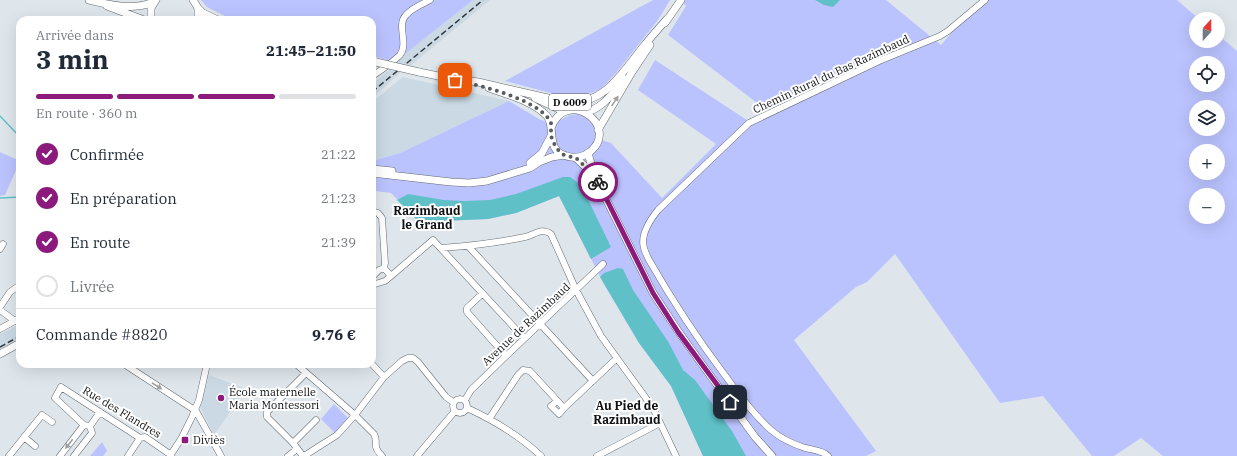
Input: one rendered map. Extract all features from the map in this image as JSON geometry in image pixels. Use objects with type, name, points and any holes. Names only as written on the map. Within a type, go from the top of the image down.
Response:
[{"type":"main road","points":[[92,1],[132,7],[144,6],[156,0]]},
{"type":"main road","points":[[150,16],[156,0]]},
{"type":"main road","points":[[193,0],[203,13],[209,16]]},
{"type":"main road","name":"D 6009","points":[[598,130],[632,72],[681,0]]},
{"type":"main road","points":[[92,1],[133,16]]},
{"type":"main road","points":[[198,8],[198,16]]},
{"type":"main road","name":"D 6009","points":[[440,77],[478,82],[565,102],[573,103],[585,101],[596,97],[607,89],[625,70],[667,19]]},
{"type":"main road","name":"D 6009","points":[[376,62],[485,87],[507,90],[535,98],[568,111]]},
{"type":"main road","name":"D 6009","points":[[585,112],[590,112],[597,108],[632,72]]},
{"type":"main road","name":"D 6009","points":[[485,87],[507,94],[537,108],[549,120],[551,132]]},
{"type":"main road","points":[[515,173],[536,159],[542,153],[558,116],[568,111],[578,110],[585,112],[594,120],[598,130],[597,143],[588,154],[576,158]]},
{"type":"main road","points":[[551,132],[556,148],[564,155]]},
{"type":"main road","points":[[588,154],[594,175],[653,293],[678,332],[763,447],[772,456]]},
{"type":"main road","points":[[376,173],[469,183],[487,181],[515,173],[530,168],[539,162],[552,157],[564,155],[576,158],[594,175]]},
{"type":"main road","points":[[376,169],[428,178]]},
{"type":"main road","points":[[0,354],[16,345]]},
{"type":"main road","points":[[763,447],[766,456]]},
{"type":"street","points":[[376,73],[400,54],[404,45],[402,24],[404,16],[430,0]]},
{"type":"street","name":"Chemin Rural du Bas Razimbaud","points":[[828,456],[788,441],[772,431],[760,420],[735,389],[698,340],[648,260],[643,247],[648,224],[650,219],[658,210],[749,123],[880,61],[940,36],[985,0]]},
{"type":"street","points":[[376,212],[382,218],[384,268]]},
{"type":"street","points":[[441,248],[493,244],[530,236],[541,231],[551,234],[576,290],[601,336],[616,359],[653,408],[676,456]]},
{"type":"street","points":[[376,284],[385,281],[433,240],[524,338]]},
{"type":"street","points":[[468,246],[593,381]]},
{"type":"street","name":"Avenue de Razimbaud","points":[[464,400],[471,390],[524,338],[603,264]]},
{"type":"street","points":[[384,268],[391,276]]},
{"type":"street","points":[[376,273],[384,268]]},
{"type":"street","points":[[0,307],[10,292],[16,288]]},
{"type":"street","points":[[482,294],[467,308],[466,312],[506,356]]},
{"type":"street","points":[[0,310],[16,319]]},
{"type":"street","points":[[0,329],[16,321]]},
{"type":"street","points":[[306,373],[268,412],[267,417],[293,443],[303,456],[337,435],[384,377],[402,361],[408,358],[413,358],[418,362],[446,397],[453,402]]},
{"type":"street","points":[[489,419],[518,375],[523,370],[530,371],[564,408],[616,359]]},
{"type":"street","points":[[130,368],[194,410],[201,418],[221,456]]},
{"type":"street","points":[[171,456],[181,439],[199,400],[206,368]]},
{"type":"street","points":[[300,368],[376,436],[375,447],[382,456]]},
{"type":"street","points":[[376,368],[384,377]]},
{"type":"street","name":"Rue des Flandres","points":[[87,425],[55,398],[62,387],[140,438],[145,438],[171,456]]},
{"type":"street","points":[[453,402],[460,398],[467,404],[467,408]]},
{"type":"street","points":[[453,402],[452,406],[455,411],[462,413],[467,408]]},
{"type":"street","points":[[467,408],[489,419],[532,447],[541,456]]},
{"type":"street","points":[[417,456],[455,411]]},
{"type":"street","points":[[60,456],[100,412]]},
{"type":"street","points":[[9,456],[42,415],[52,422]]},
{"type":"street","points":[[293,443],[316,420]]},
{"type":"street","points":[[597,456],[660,423]]},
{"type":"street","points":[[74,456],[92,433],[87,425]]},
{"type":"street","points":[[24,437],[35,446]]},
{"type":"street","points":[[128,456],[140,438]]},
{"type":"street","points":[[288,456],[297,449]]},
{"type":"shaded area","points":[[201,0],[473,0],[395,62],[376,57],[376,16],[225,16],[207,7]]},
{"type":"shaded area","points":[[473,0],[490,0],[410,66],[395,62]]},
{"type":"shaded area","points":[[653,0],[670,0],[658,20],[616,73],[601,89],[586,95],[562,96],[505,81]]},
{"type":"shaded area","points":[[681,0],[886,0],[941,45],[979,0],[1177,0],[1191,12],[1189,12],[1189,48],[1225,48],[1225,41],[1237,51],[1237,456],[1163,456],[1141,438],[1114,456],[1092,456],[1043,396],[1000,403],[895,254],[867,282],[856,287],[794,340],[876,451],[866,456],[703,456],[671,386],[639,343],[605,286],[559,196],[516,213],[488,219],[419,222],[391,193],[376,191],[376,160],[400,153],[509,101],[539,119],[556,125],[562,119],[575,114],[582,115],[587,118],[595,129],[595,138],[611,143],[662,198],[716,144],[638,90],[655,60],[750,122],[769,112],[668,35],[686,6]]},
{"type":"shaded area","points":[[815,0],[840,0],[833,7],[824,5]]},
{"type":"shaded area","points":[[389,70],[401,72],[376,94],[376,81]]},
{"type":"shaded area","points":[[403,77],[509,101],[400,153],[376,160],[376,99]]},
{"type":"shaded area","points":[[0,152],[16,159],[16,170],[5,195],[0,196]]},
{"type":"shaded area","points":[[563,177],[570,177],[581,185],[611,247],[591,259],[559,196],[516,213],[488,219],[419,222],[397,200],[408,194],[444,200],[490,200],[516,194]]},
{"type":"shaded area","points":[[618,268],[623,269],[633,290],[669,343],[683,370],[695,380],[732,431],[746,456],[703,456],[671,386],[639,343],[600,277],[604,273]]},
{"type":"shaded area","points":[[16,326],[16,341],[0,349],[0,334]]},
{"type":"shaded area","name":"École maternelle Maria Montessori","points":[[209,375],[246,389],[214,435],[200,407]]},
{"type":"shaded area","points":[[334,404],[348,418],[335,433],[321,419]]},
{"type":"shaded area","points":[[102,442],[107,451],[103,456],[90,456]]},
{"type":"waterway","points":[[0,116],[16,133]]},
{"type":"waterway","points":[[0,198],[16,197]]},
{"type":"railway","points":[[376,89],[483,0]]},
{"type":"railway","points":[[0,347],[16,338]]},
{"type":"way so far","points":[[455,80],[496,90],[537,108],[551,122],[552,142],[558,151],[568,157],[576,158],[594,175],[598,182]]},
{"type":"place","name":"École maternelle Maria Montessori","points":[[221,398]]},
{"type":"place","name":"Diviès","points":[[185,440]]},
{"type":"district","name":"Razimbaud le Grand","points":[[427,217]]},
{"type":"district","name":"Au Pied de Razimbaud","points":[[627,412]]},
{"type":"route","points":[[598,182],[653,293],[678,332],[730,402]]}]
